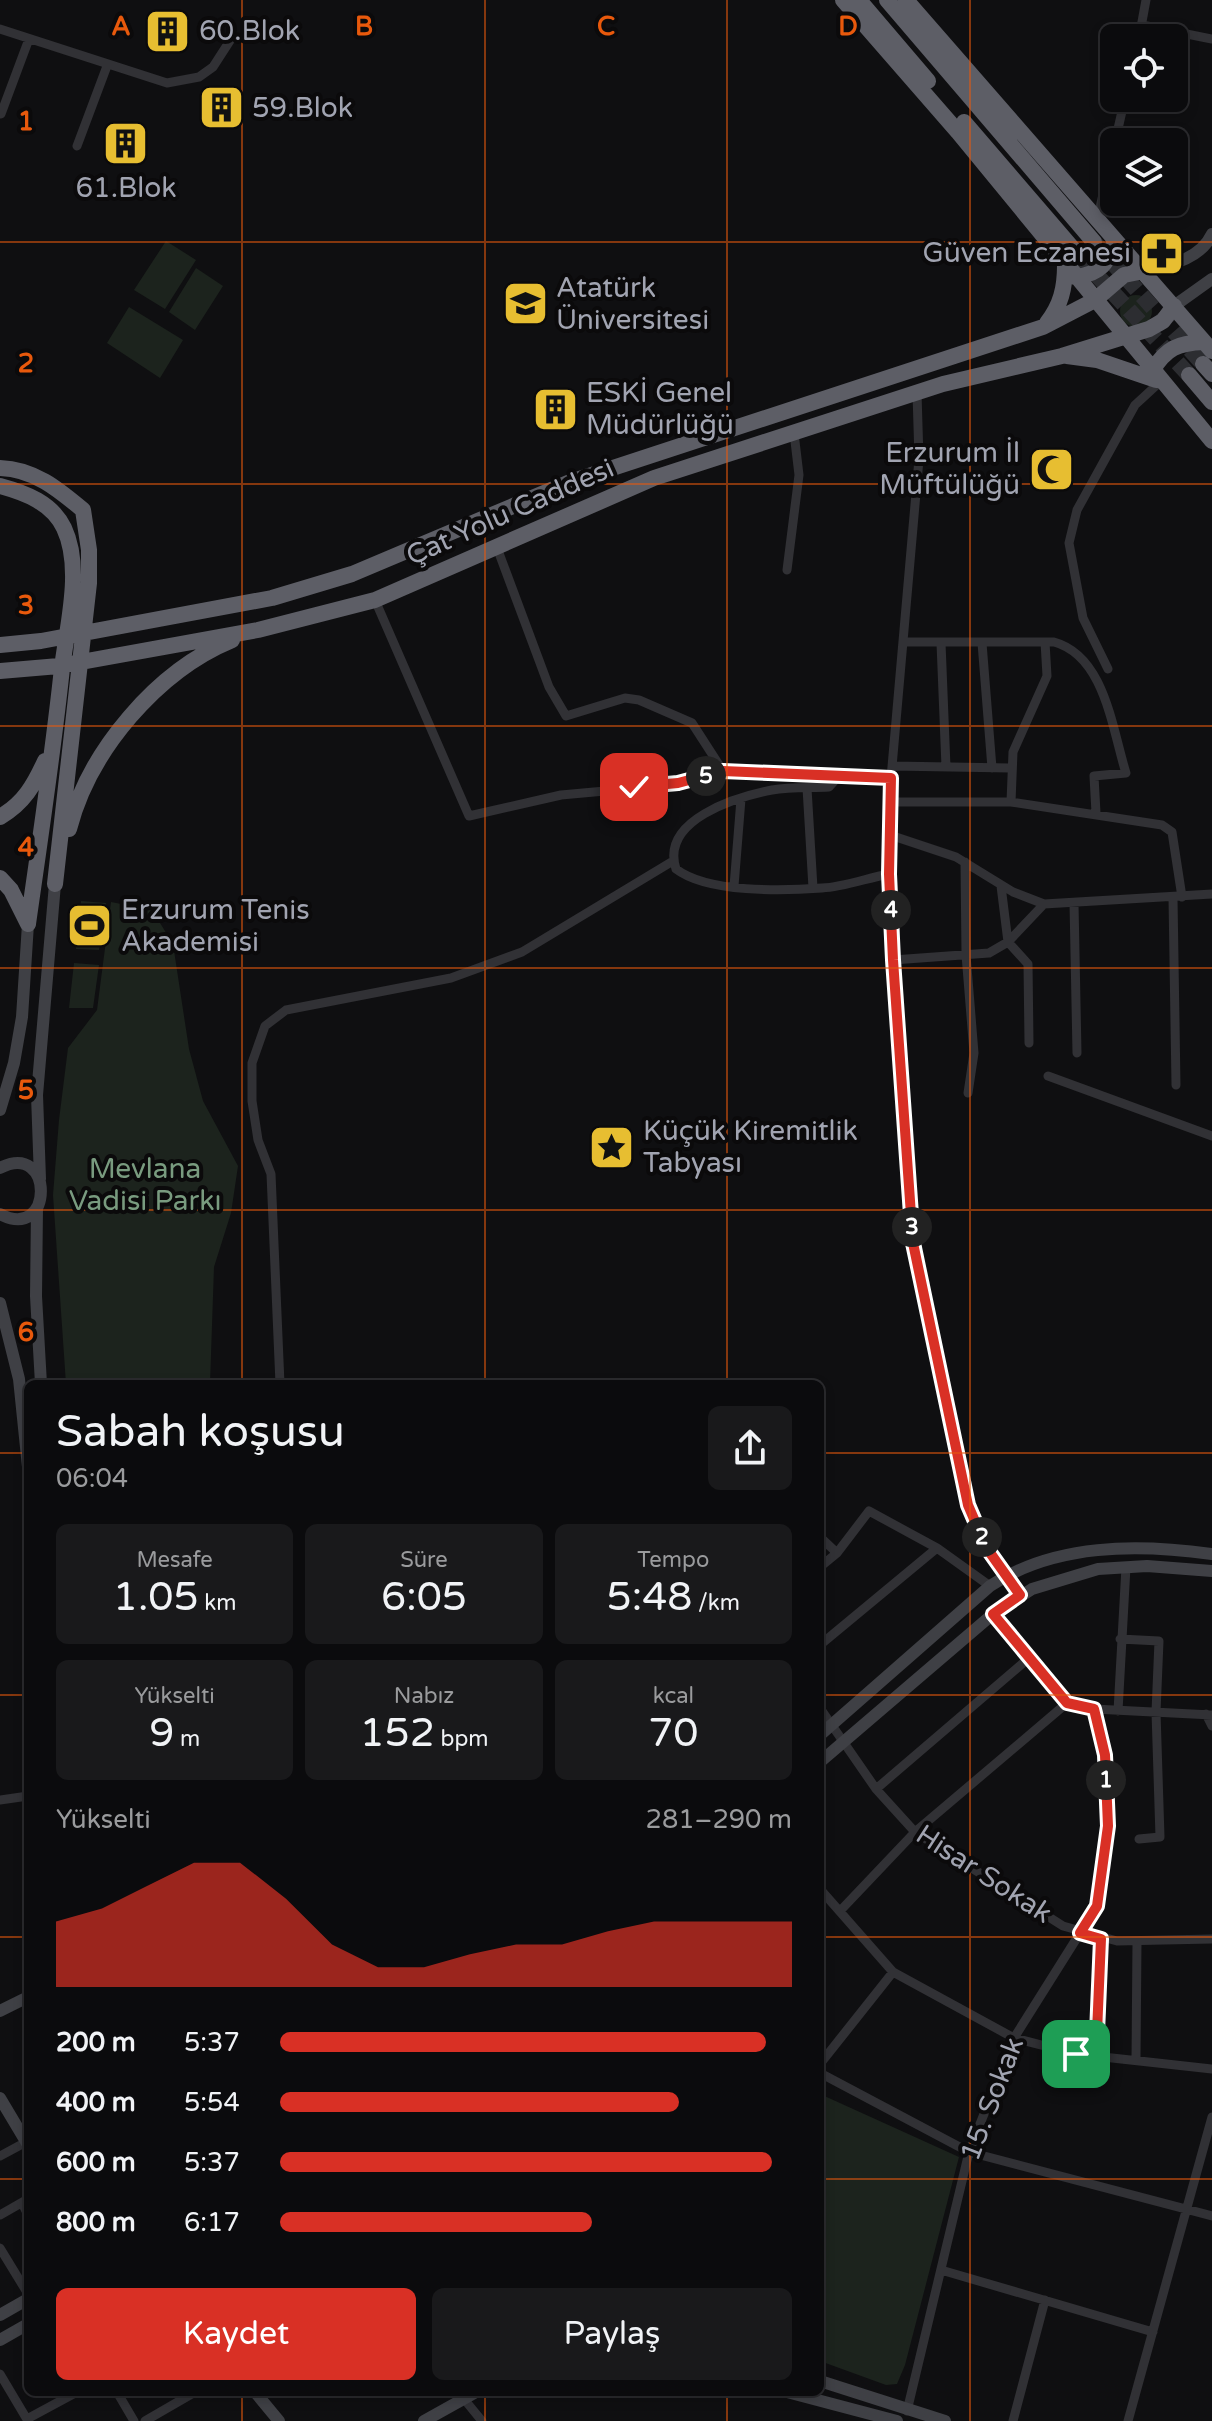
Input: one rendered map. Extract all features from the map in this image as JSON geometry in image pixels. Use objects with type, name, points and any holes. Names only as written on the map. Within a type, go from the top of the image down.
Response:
[{"type":"highway","points":[[843,0],[1074,266],[1092,275],[1108,263],[1115,240]]},
{"type":"highway","points":[[859,0],[1074,266],[1095,300],[1212,441]]},
{"type":"highway","points":[[887,0],[1094,242]]},
{"type":"highway","points":[[906,0],[1174,306],[1208,358]]},
{"type":"highway","points":[[1043,327],[1057,309],[1074,266]]},
{"type":"highway","name":"Çat Yolu Caddesi","points":[[0,645],[272,598],[352,574],[570,482],[1043,327],[1095,300],[1124,275],[1144,271]]},
{"type":"highway","name":"Çat Yolu Caddesi","points":[[0,671],[59,666],[258,630],[375,600],[654,478],[917,393],[1062,356],[1163,321],[1174,306]]},
{"type":"highway","points":[[1156,376],[1163,355],[1179,343],[1208,358]]},
{"type":"highway","points":[[1062,356],[1097,360],[1156,376]]},
{"type":"highway","points":[[1189,375],[1212,402]]},
{"type":"highway","points":[[0,468],[28,473],[46,481],[83,510],[89,550],[76,616],[69,683],[55,884]]},
{"type":"highway","points":[[0,486],[29,494],[57,516],[66,532],[76,616]]},
{"type":"highway","points":[[55,884],[74,812],[91,773],[130,718],[177,672],[220,645],[258,630]]},
{"type":"highway","points":[[0,635],[22,642]]},
{"type":"highway","points":[[0,817],[14,809],[33,788],[56,729],[69,683]]},
{"type":"highway","points":[[28,924],[56,729]]},
{"type":"highway","points":[[0,878],[11,890],[28,924]]},
{"type":"street","points":[[1142,24],[1146,0]]},
{"type":"street","points":[[0,29],[167,83],[199,77],[213,67],[233,36]]},
{"type":"street","points":[[1188,34],[1212,39]]},
{"type":"street","points":[[1,114],[29,39]]},
{"type":"street","points":[[77,146],[107,66]]},
{"type":"street","points":[[1097,221],[1100,207]]},
{"type":"street","points":[[1144,271],[1187,258],[1208,243],[1212,234]]},
{"type":"street","points":[[1174,306],[1212,279]]},
{"type":"street","points":[[1108,669],[1083,618],[1069,543],[1077,510],[1135,405],[1156,376]]},
{"type":"street","points":[[917,393],[919,459],[891,778],[889,874],[916,1257],[968,1505],[986,1547],[1020,1595]]},
{"type":"street","points":[[787,570],[799,475],[794,433]]},
{"type":"street","points":[[496,545],[549,687],[566,716],[625,698],[639,700],[692,723],[723,771]]},
{"type":"street","points":[[375,600],[469,816],[561,795],[660,786],[723,771],[891,778]]},
{"type":"street","points":[[903,642],[1045,642],[1068,646],[1085,661],[1097,679],[1126,773],[1094,776],[1096,813]]},
{"type":"street","points":[[1011,802],[1010,768],[1022,730],[1047,676],[1045,642]]},
{"type":"street","points":[[941,643],[946,767]]},
{"type":"street","points":[[982,643],[992,768]]},
{"type":"street","points":[[892,766],[1010,768]]},
{"type":"street","points":[[838,777],[829,787],[773,790],[704,814],[690,825],[676,843],[673,861],[683,875],[734,886],[813,888],[889,874]]},
{"type":"street","points":[[807,788],[813,888]]},
{"type":"street","points":[[734,886],[741,799]]},
{"type":"street","points":[[891,802],[1011,802],[1162,825],[1172,832],[1178,897],[1176,1085]]},
{"type":"street","points":[[890,835],[965,862],[1001,886],[1044,904],[1212,894]]},
{"type":"street","points":[[280,1380],[271,1174],[258,1140],[252,1101],[252,1063],[265,1026],[286,1010],[451,978],[522,952],[673,861]]},
{"type":"street","points":[[965,862],[966,955],[974,1053],[968,1093]]},
{"type":"street","points":[[41,1380],[36,1296],[37,1208],[43,1191],[37,1095],[55,884]]},
{"type":"street","points":[[1001,886],[1008,942],[1028,964],[1029,1043]]},
{"type":"street","points":[[1074,903],[1077,1053]]},
{"type":"street","points":[[893,960],[989,953],[1008,942],[1044,904]]},
{"type":"street","points":[[0,1110],[14,1063],[22,1017],[28,924]]},
{"type":"street","points":[[1048,1076],[1212,1136]]},
{"type":"street","points":[[0,1168],[21,1164],[40,1179]]},
{"type":"street","points":[[0,1214],[23,1218],[37,1208]]},
{"type":"street","points":[[0,1303],[19,1379],[24,1428]]},
{"type":"street","points":[[824,1564],[837,1553],[869,1511],[937,1548],[990,1586]]},
{"type":"street","points":[[824,1541],[837,1553]]},
{"type":"street","points":[[824,1642],[937,1548]]},
{"type":"street","points":[[824,1732],[1005,1576],[1046,1560],[1089,1551],[1149,1549],[1212,1554]]},
{"type":"street","points":[[1118,1711],[1126,1567]]},
{"type":"street","points":[[824,1758],[993,1614],[1020,1595],[1072,1574],[1126,1567],[1212,1571]]},
{"type":"street","points":[[993,1614],[1067,1703],[1118,1711],[1209,1714],[1212,1726]]},
{"type":"street","points":[[1120,1639],[1159,1641],[1156,1712],[1160,1837],[1139,1839]]},
{"type":"street","points":[[876,1789],[1029,1658]]},
{"type":"street","points":[[840,1911],[915,1832],[1067,1703]]},
{"type":"street","name":"15. Sokak","points":[[905,2416],[969,2152],[1014,2038],[1097,1906],[1108,1826],[1105,1755],[1094,1709]]},
{"type":"street","name":"Hisar Sokak","points":[[824,1712],[876,1789],[915,1832],[1080,1933],[1101,1939],[1137,1941],[1212,1939]]},
{"type":"street","points":[[0,1800],[24,1797]]},
{"type":"street","points":[[824,1893],[893,1972],[1014,2038],[1096,2056],[1212,2069]]},
{"type":"street","points":[[1096,2056],[1101,1939]]},
{"type":"street","points":[[1136,2060],[1137,1941]]},
{"type":"street","points":[[824,2059],[893,1972]]},
{"type":"street","points":[[0,2011],[24,1999]]},
{"type":"street","points":[[824,2075],[969,2152],[1212,2216]]},
{"type":"street","points":[[0,2098],[24,2138]]},
{"type":"street","points":[[1128,2421],[1212,2117]]},
{"type":"street","points":[[0,2156],[24,2144]]},
{"type":"street","points":[[0,2215],[24,2202]]},
{"type":"street","points":[[0,2248],[24,2290]]},
{"type":"street","points":[[941,2270],[1153,2332]]},
{"type":"street","points":[[0,2314],[24,2299]]},
{"type":"street","points":[[1013,2421],[1045,2300]]},
{"type":"street","points":[[0,2340],[24,2326]]},
{"type":"street","points":[[0,2374],[28,2420],[70,2396]]},
{"type":"street","points":[[824,2383],[905,2416],[945,2421]]},
{"type":"street","points":[[119,2396],[134,2421]]},
{"type":"street","points":[[145,2421],[188,2396]]},
{"type":"street","points":[[258,2396],[279,2421]]},
{"type":"street","points":[[424,2421],[469,2396]]},
{"type":"street","points":[[802,2396],[897,2421]]},
{"type":"street","points":[[464,2399],[482,2421]]},
{"type":"green space","points":[[166,241],[196,260],[165,309],[134,290]]},
{"type":"green space","points":[[196,268],[223,286],[195,330],[169,312]]},
{"type":"green space","points":[[1136,295],[1147,300],[1152,311],[1147,322],[1136,327],[1125,322],[1120,311],[1125,300]]},
{"type":"green space","points":[[129,307],[183,340],[160,378],[107,343]]},
{"type":"green space","name":"Erzurum Tenis Akademisi","points":[[81,901],[106,903],[99,950],[76,949]]},
{"type":"green space","name":"Mevlana Vadisi Parkı","points":[[111,902],[152,910],[173,944],[189,1049],[203,1101],[238,1166],[231,1213],[214,1267],[210,1380],[66,1380],[53,1195],[59,1120],[68,1048],[97,1010]]},
{"type":"green space","name":"Erzurum Tenis Akademisi","points":[[74,963],[99,965],[93,1008],[69,1008]]},
{"type":"green space","points":[[824,2096],[959,2157],[905,2365],[897,2384],[886,2385],[824,2362]]},
{"type":"tunnel","points":[[1094,242],[1203,364]]},
{"type":"tunnel","points":[[1080,257],[1189,375]]},
{"type":"place","name":"60.Blok","points":[[168,31]]},
{"type":"place","name":"59.Blok","points":[[221,108]]},
{"type":"place","name":"61.Blok","points":[[126,143]]},
{"type":"place","name":"Güven Eczanesi","points":[[1162,253]]},
{"type":"place","name":"Atatürk Üniversitesi","points":[[525,304]]},
{"type":"place","name":"ESKİ Genel Müdürlüğü","points":[[555,409]]},
{"type":"place","name":"Erzurum İl Müftülüğü","points":[[1051,469]]},
{"type":"place","name":"Erzurum Tenis Akademisi","points":[[90,926]]},
{"type":"place","name":"Küçük Kiremitlik Tabyası","points":[[612,1147]]},
{"type":"route","points":[[634,787],[678,783],[723,771],[777,776],[891,778],[889,874],[893,960],[913,1243],[968,1505],[986,1547],[1020,1595],[993,1614],[1067,1703],[1094,1709],[1105,1755],[1108,1826],[1097,1906],[1080,1933],[1101,1939],[1096,2056],[1076,2054]]}]
